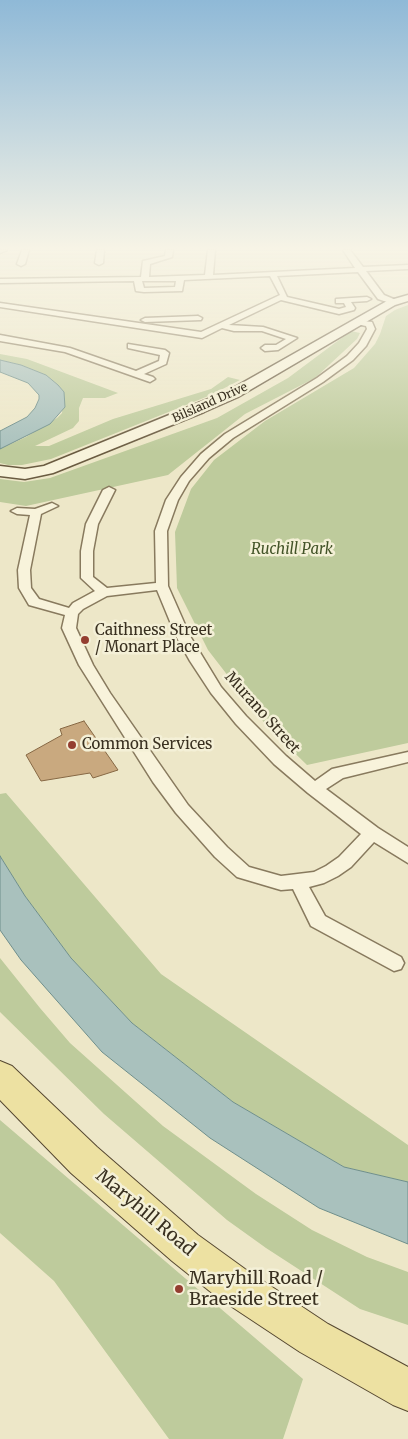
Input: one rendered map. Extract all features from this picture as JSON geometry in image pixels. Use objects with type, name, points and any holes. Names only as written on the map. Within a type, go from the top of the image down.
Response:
[{"type":"main road","name":"Bilsland Drive","points":[[0,472],[25,474],[48,470],[199,409],[233,394],[367,317]]},
{"type":"main road","name":"Maryhill Road","points":[[0,1077],[84,1160],[198,1258],[314,1338],[408,1390]]},
{"type":"street","points":[[81,317],[124,324],[165,353],[162,362],[136,374]]},
{"type":"street","points":[[103,362],[118,355],[141,337],[199,335],[241,317]]},
{"type":"street","points":[[124,324],[132,320],[181,322],[198,318]]},
{"type":"street","name":"Murano Street","points":[[359,322],[371,326],[371,329],[363,344],[350,358],[328,375],[229,436],[205,456],[185,479],[172,500],[161,530],[162,586],[183,636],[216,690],[241,720],[280,760],[314,789],[372,833],[408,856]]},
{"type":"street","points":[[219,328],[260,329],[293,338],[277,348],[265,348]]},
{"type":"street","points":[[260,329],[266,358]]},
{"type":"street","points":[[0,338],[67,350],[150,379]]},
{"type":"street","points":[[104,592],[87,578],[87,551],[92,524],[109,490]]},
{"type":"street","points":[[89,502],[102,503]]},
{"type":"street","points":[[17,511],[36,512],[52,506]]},
{"type":"street","points":[[36,512],[24,570],[24,588],[34,602],[72,613]]},
{"type":"street","points":[[162,586],[104,592],[90,598],[72,613],[69,628],[86,665],[112,707],[182,809],[221,852],[243,872],[281,883],[318,878],[332,871],[345,862],[372,833]]},
{"type":"street","points":[[314,789],[338,773],[408,757]]},
{"type":"street","points":[[298,882],[318,921],[394,963]]},
{"type":"green space","name":"Ruchill Park","points":[[386,317],[408,317],[408,743],[307,765],[266,725],[208,650],[177,588],[175,532],[191,489],[214,460],[265,421],[354,368],[375,344]]},
{"type":"green space","points":[[351,331],[360,333],[357,339],[315,378],[245,414],[168,475],[26,506],[0,502],[0,479],[24,482],[50,478],[217,418],[288,378]]},
{"type":"green space","points":[[0,354],[27,359],[118,393],[105,398],[83,398],[79,408],[79,421],[73,428],[35,446],[49,446],[113,419],[211,389],[228,377],[240,380],[211,395],[51,459],[22,465],[8,465],[0,463],[0,449],[26,437],[57,418],[62,413],[64,392],[46,375],[21,365],[0,360]]},
{"type":"green space","points":[[6,793],[161,974],[408,1145],[408,1182],[344,1167],[233,1102],[132,1023],[71,958],[25,896],[0,856],[0,794]]},
{"type":"green space","points":[[0,958],[70,1043],[163,1126],[256,1194],[312,1230],[367,1257],[408,1272],[408,1325],[360,1309],[266,1248],[227,1220],[104,1114],[0,1012]]},
{"type":"green space","points":[[0,1120],[303,1379],[283,1439],[169,1439],[54,1281],[0,1233]]},
{"type":"water","points":[[0,360],[21,365],[46,375],[64,392],[65,407],[50,424],[0,449],[0,431],[27,417],[35,408],[39,395],[28,383],[0,372]]},
{"type":"water","points":[[0,856],[25,896],[71,958],[132,1023],[233,1102],[344,1167],[408,1182],[408,1244],[319,1208],[210,1138],[102,1052],[21,960],[0,930]]},
{"type":"building","name":"Common Services","points":[[84,721],[118,770],[93,778],[90,773],[41,781],[26,755],[62,735],[60,729]]},
{"type":"place","name":"Caithness Street / Monart Place","points":[[85,640]]},
{"type":"place","name":"Common Services","points":[[72,745]]},
{"type":"place","name":"Maryhill Road / Braeside Street","points":[[179,1289]]}]
